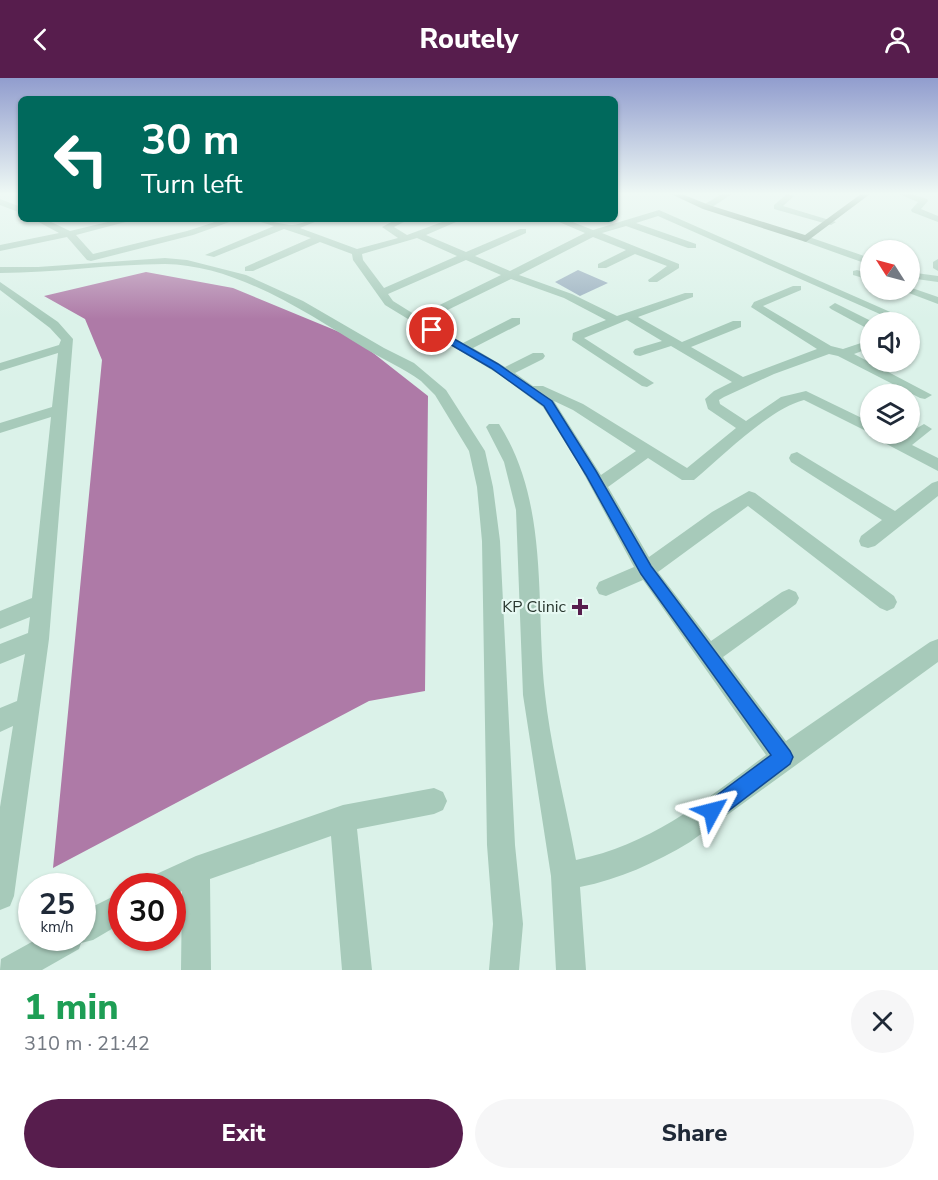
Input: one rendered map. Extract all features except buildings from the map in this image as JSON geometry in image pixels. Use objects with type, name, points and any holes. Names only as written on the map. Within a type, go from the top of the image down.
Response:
[{"type":"street","points":[[0,248],[61,236]]},
{"type":"street","points":[[70,236],[84,263]]},
{"type":"street","points":[[84,263],[181,236]]},
{"type":"street","points":[[210,255],[263,236]]},
{"type":"street","points":[[313,236],[357,252],[418,236],[510,275],[622,318],[677,344],[742,382]]},
{"type":"street","points":[[401,236],[407,239]]},
{"type":"street","points":[[381,293],[512,236]]},
{"type":"street","points":[[416,321],[588,236]]},
{"type":"street","points":[[599,236],[679,267],[653,280]]},
{"type":"street","points":[[663,236],[692,246]]},
{"type":"street","points":[[710,236],[883,312]]},
{"type":"street","points":[[795,236],[860,258]]},
{"type":"street","points":[[806,239],[811,236]]},
{"type":"street","points":[[249,269],[320,238]]},
{"type":"street","points":[[602,266],[634,250]]},
{"type":"street","points":[[357,252],[358,260],[389,303],[505,372],[548,404],[599,485],[646,570],[710,654],[783,757]]},
{"type":"street","points":[[0,270],[84,263],[165,261],[187,263],[252,280],[299,303],[418,372],[441,393],[477,451],[481,464],[491,541],[501,845],[508,924],[504,970]]},
{"type":"street","points":[[938,262],[938,268]]},
{"type":"street","points":[[920,278],[938,279]]},
{"type":"street","points":[[0,285],[54,325],[67,339],[38,639],[28,708],[5,827],[0,896]]},
{"type":"street","points":[[796,288],[758,304],[757,307],[828,350],[843,353],[934,394]]},
{"type":"street","points":[[647,383],[578,340],[577,336],[689,295]]},
{"type":"street","points":[[920,295],[938,301]]},
{"type":"street","points":[[835,308],[860,321]]},
{"type":"street","points":[[463,348],[516,321]]},
{"type":"street","points":[[640,352],[677,344],[737,324]]},
{"type":"street","points":[[0,367],[65,347]]},
{"type":"street","points":[[843,353],[860,347]]},
{"type":"street","points":[[746,428],[713,406],[711,403],[716,395],[742,382],[828,350]]},
{"type":"street","points":[[505,372],[538,356]]},
{"type":"street","points":[[525,385],[551,393],[578,407],[688,476],[746,428],[786,400],[802,395],[813,398],[860,423]]},
{"type":"street","points":[[0,428],[59,410]]},
{"type":"street","points":[[494,427],[512,462],[525,510],[534,695],[565,876],[571,970]]},
{"type":"street","points":[[924,429],[901,445],[938,465]]},
{"type":"street","points":[[599,485],[648,450]]},
{"type":"street","points":[[797,458],[897,520]]},
{"type":"street","points":[[868,541],[938,487]]},
{"type":"street","points":[[606,588],[646,570],[749,497],[887,602]]},
{"type":"street","points":[[710,654],[789,598]]},
{"type":"street","points":[[0,620],[42,603]]},
{"type":"street","points":[[0,654],[38,639]]},
{"type":"street","points":[[565,876],[598,871],[652,851],[677,837],[783,757],[938,649]]},
{"type":"street","points":[[0,720],[28,708]]},
{"type":"street","points":[[186,875],[343,819],[434,801]]},
{"type":"street","points":[[343,819],[357,970]]},
{"type":"street","points":[[196,870],[196,970]]},
{"type":"street","points":[[12,970],[45,951]]},
{"type":"shaded area","points":[[578,270],[608,283],[580,296],[555,282]]},
{"type":"shaded area","points":[[146,272],[233,288],[354,338],[428,396],[425,691],[369,701],[53,868],[102,360],[85,319],[44,296]]},
{"type":"place","name":"KP Clinic","points":[[580,607]]},
{"type":"route","points":[[432,330],[525,385],[548,404],[592,474],[646,570],[710,654],[783,757],[712,811]]}]
